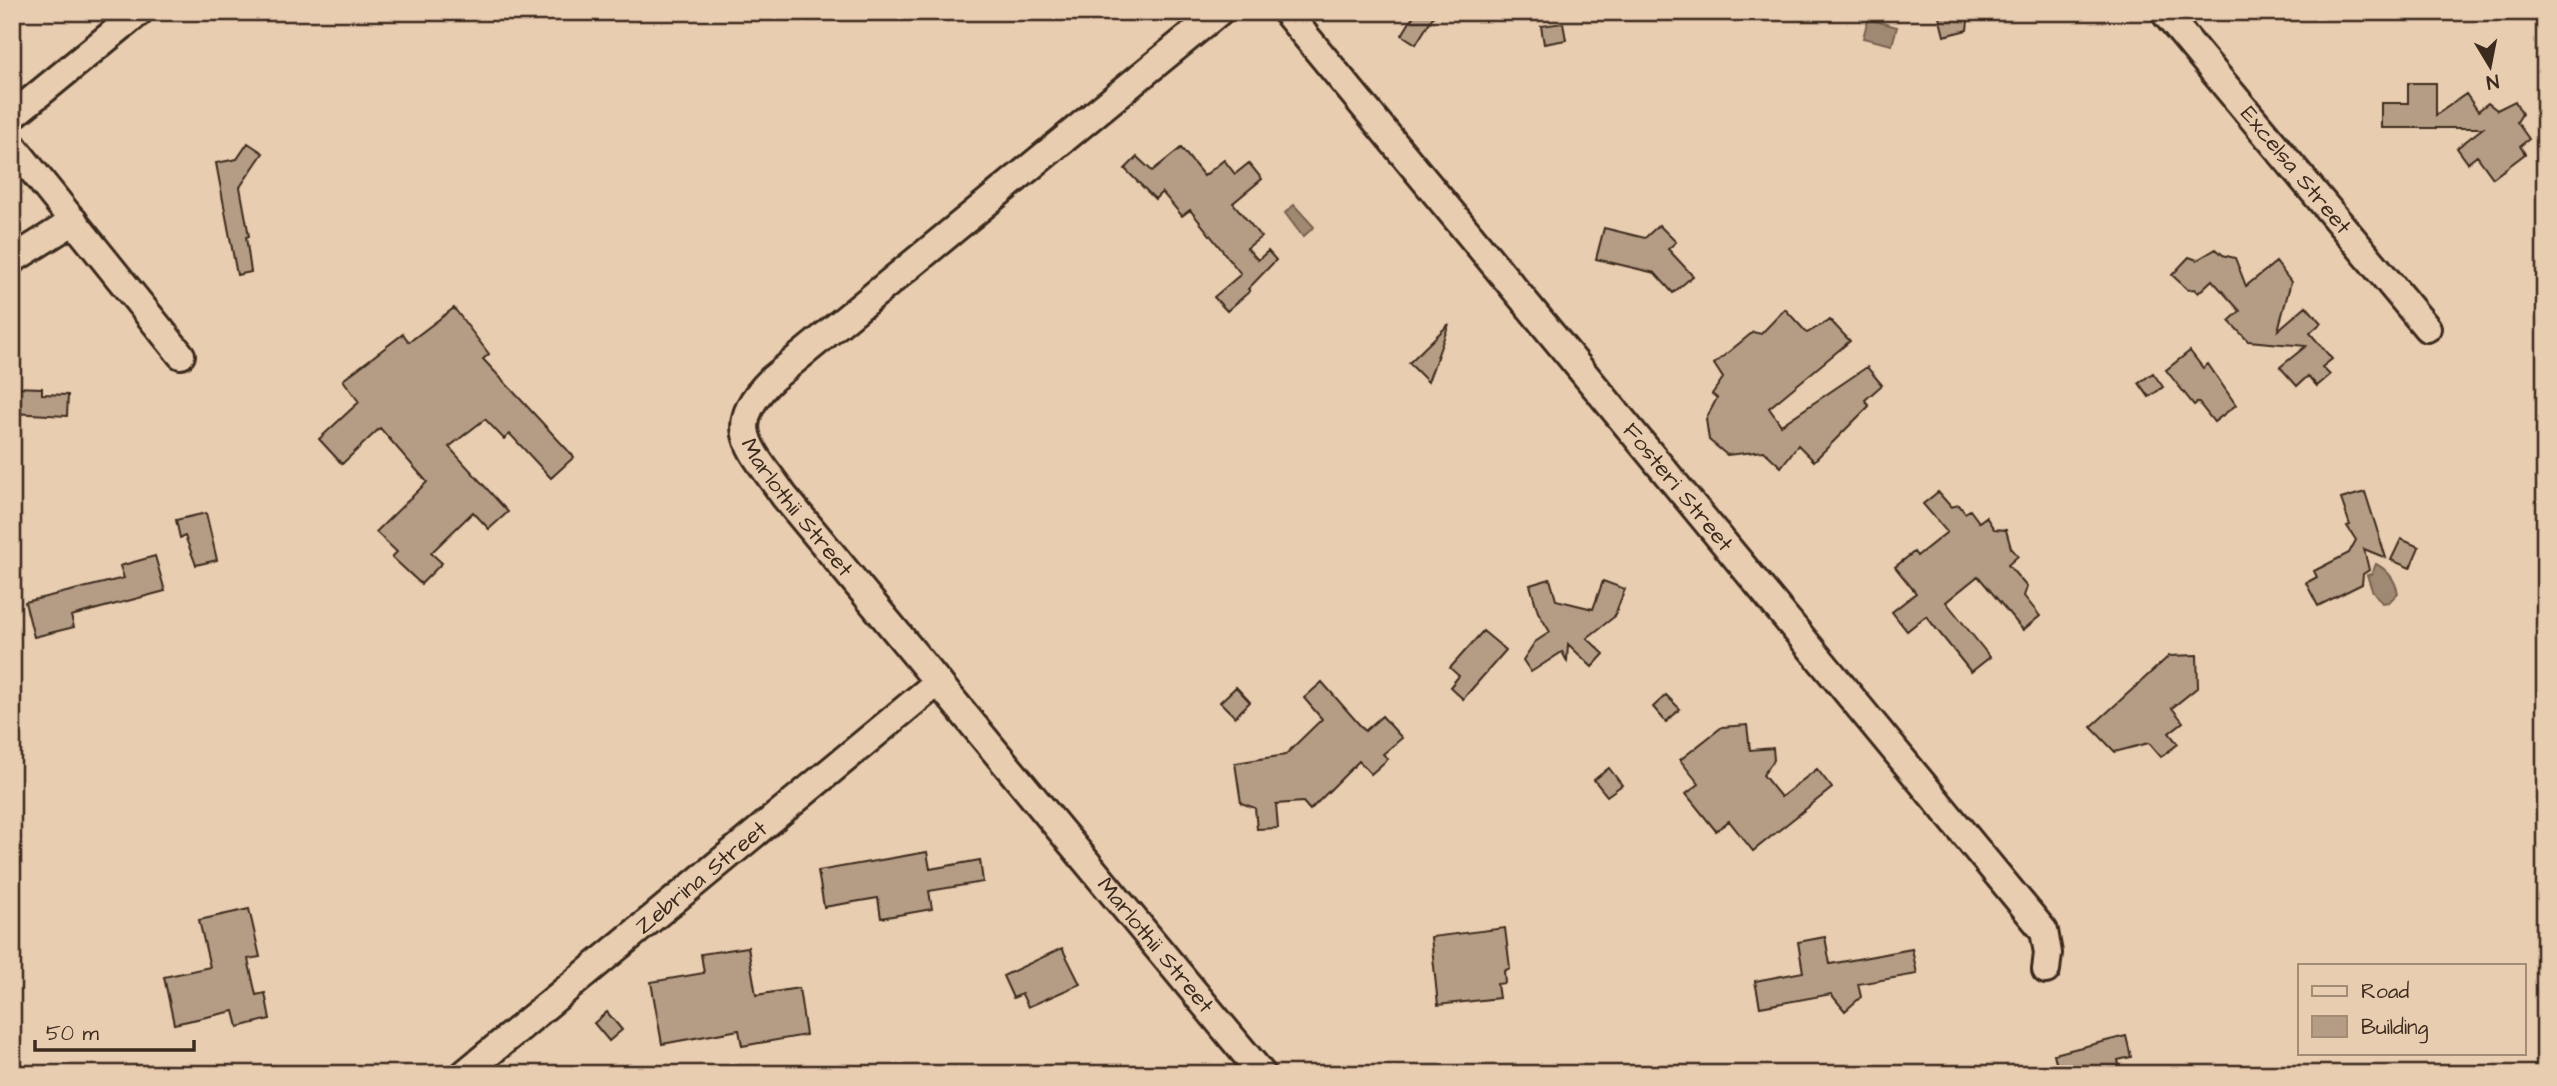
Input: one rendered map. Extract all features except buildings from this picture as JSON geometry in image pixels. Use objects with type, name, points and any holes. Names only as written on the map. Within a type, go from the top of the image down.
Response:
[{"type":"street","points":[[12,116],[139,12]]},
{"type":"street","name":"Marlothii Street","points":[[1219,12],[772,379],[748,406],[743,422],[746,439],[784,496],[1262,1074]]},
{"type":"street","name":"Fosteri Street","points":[[1286,12],[2043,931],[2048,953],[2046,970]]},
{"type":"street","name":"Excelsa Street","points":[[2164,12],[2427,328]]},
{"type":"street","points":[[12,145],[181,355]]},
{"type":"street","points":[[12,260],[74,221]]},
{"type":"street","name":"Zebrina Street","points":[[464,1074],[938,682]]},
{"type":"shaded area","points":[[1868,19],[1897,27],[1892,45],[1863,38]]},
{"type":"shaded area","points":[[1294,205],[1314,227],[1303,237],[1285,213]]},
{"type":"shaded area","points":[[2376,564],[2387,572],[2397,588],[2398,593],[2389,602],[2382,603],[2372,590],[2367,575],[2372,574]]}]
